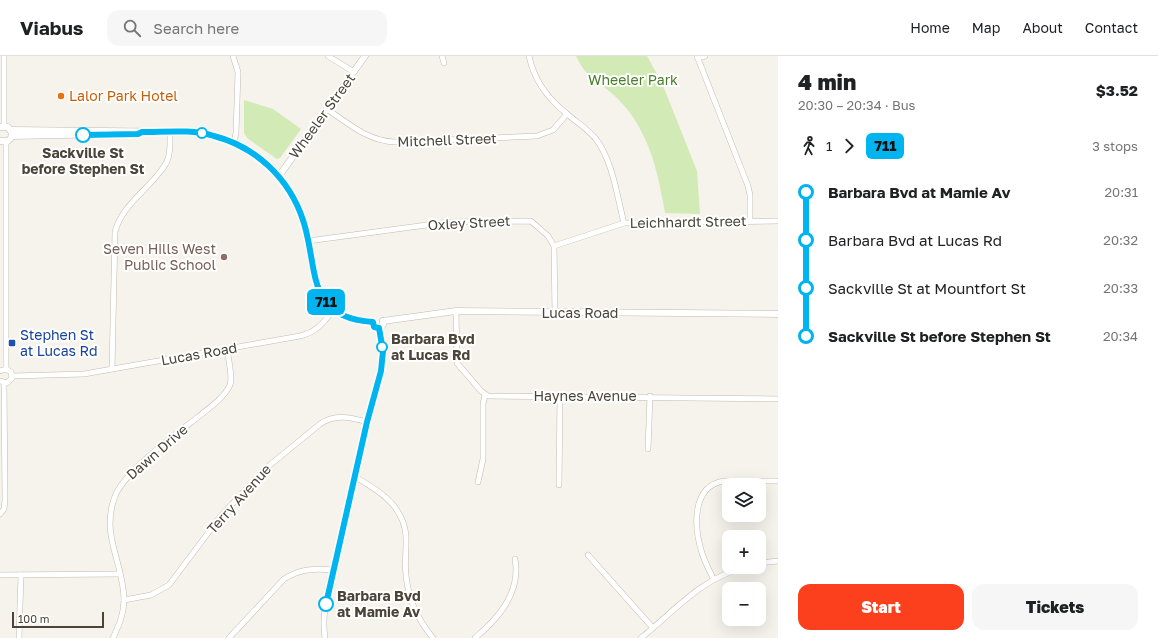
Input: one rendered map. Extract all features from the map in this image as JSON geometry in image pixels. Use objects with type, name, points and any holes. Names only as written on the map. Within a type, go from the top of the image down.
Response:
[{"type":"street","points":[[4,56],[2,126],[12,133],[138,130],[142,132],[170,132],[210,135],[234,143],[258,156],[279,176],[296,203],[308,241],[316,281],[325,301],[333,310],[349,319],[373,322],[377,318],[383,322],[383,325],[379,328]]},
{"type":"street","points":[[233,56],[238,72],[236,133],[234,143]]},
{"type":"street","points":[[328,56],[354,72]]},
{"type":"street","name":"Wheeler Street","points":[[279,176],[365,56]]},
{"type":"street","points":[[442,56],[444,63]]},
{"type":"street","points":[[529,56],[532,72],[548,97],[588,130],[600,146],[609,168],[624,223]]},
{"type":"street","points":[[705,56],[698,57],[748,186],[750,195],[750,221]]},
{"type":"street","name":"Mitchell Street","points":[[327,109],[367,136],[384,142],[537,136],[553,130],[567,114]]},
{"type":"street","points":[[112,369],[115,232],[122,215],[165,165],[169,152],[170,132]]},
{"type":"street","points":[[0,514],[4,509],[5,500],[2,382],[10,380],[12,376],[10,370],[3,370],[3,141],[12,133]]},
{"type":"street","name":"Oxley Street","points":[[308,241],[449,222],[531,221],[548,236],[554,246]]},
{"type":"street","name":"Leichhardt Street","points":[[554,246],[624,223],[778,221]]},
{"type":"street","points":[[554,246],[555,312]]},
{"type":"street","name":"Lucas Road","points":[[12,376],[70,375],[309,334],[318,329],[333,310]]},
{"type":"street","name":"Lucas Road","points":[[383,322],[439,312],[778,314]]},
{"type":"street","points":[[456,312],[457,362],[485,395],[483,404],[482,459],[478,482]]},
{"type":"street","points":[[373,322],[374,327],[379,328]]},
{"type":"street","points":[[325,638],[324,616],[333,570],[367,422],[381,371],[383,351],[379,328]]},
{"type":"street","name":"Dawn Drive","points":[[113,638],[122,618],[124,600],[111,535],[110,512],[115,495],[126,476],[210,408],[223,394],[230,384],[227,349]]},
{"type":"street","name":"Haynes Avenue","points":[[485,395],[778,398]]},
{"type":"street","points":[[560,396],[560,485]]},
{"type":"street","points":[[648,449],[650,396]]},
{"type":"street","name":"Terry Avenue","points":[[124,600],[151,595],[169,585],[225,512],[265,469],[320,424],[330,418],[340,416],[367,422]]},
{"type":"street","points":[[354,476],[381,493],[398,511],[401,517],[406,528],[406,575],[411,599],[420,622],[433,638]]},
{"type":"street","points":[[714,578],[702,554],[698,534],[699,501],[705,489],[717,482],[724,481],[778,481]]},
{"type":"street","points":[[588,555],[654,628]]},
{"type":"street","points":[[475,638],[498,617],[507,603],[516,577],[515,559]]},
{"type":"street","points":[[766,562],[778,561]]},
{"type":"street","points":[[228,638],[284,579],[297,572],[309,569],[333,570]]},
{"type":"street","points":[[0,575],[119,574]]},
{"type":"street","points":[[641,638],[654,628],[676,606],[714,578],[725,574]]},
{"type":"street","points":[[19,638],[21,575]]},
{"type":"green space","name":"Wheeler Park","points":[[576,56],[647,56],[662,83],[697,171],[700,214],[665,213],[655,167],[645,138],[629,111],[612,93],[590,76],[580,64]]},
{"type":"green space","points":[[244,100],[273,109],[301,129],[280,158],[277,159],[247,138],[244,133]]},
{"type":"bus line","name":"711","points":[[83,135],[138,134],[142,132],[193,132],[216,136],[240,145],[252,152],[279,176],[293,196],[306,230],[316,281],[325,301],[333,310],[342,316],[361,322],[373,322],[374,327],[379,328],[383,351],[381,371],[367,422],[326,604]]},
{"type":"place","name":"Lalor Park Hotel","points":[[61,96]]},
{"type":"place","name":"Sackville St before Stephen St","points":[[83,135]]},
{"type":"place","name":"Seven Hills West Public School","points":[[224,257]]},
{"type":"place","name":"Stephen St at Lucas Rd","points":[[12,343]]},
{"type":"place","name":"Barbara Bvd at Lucas Rd","points":[[382,347]]},
{"type":"place","name":"Barbara Bvd at Mamie Av","points":[[326,604]]}]
